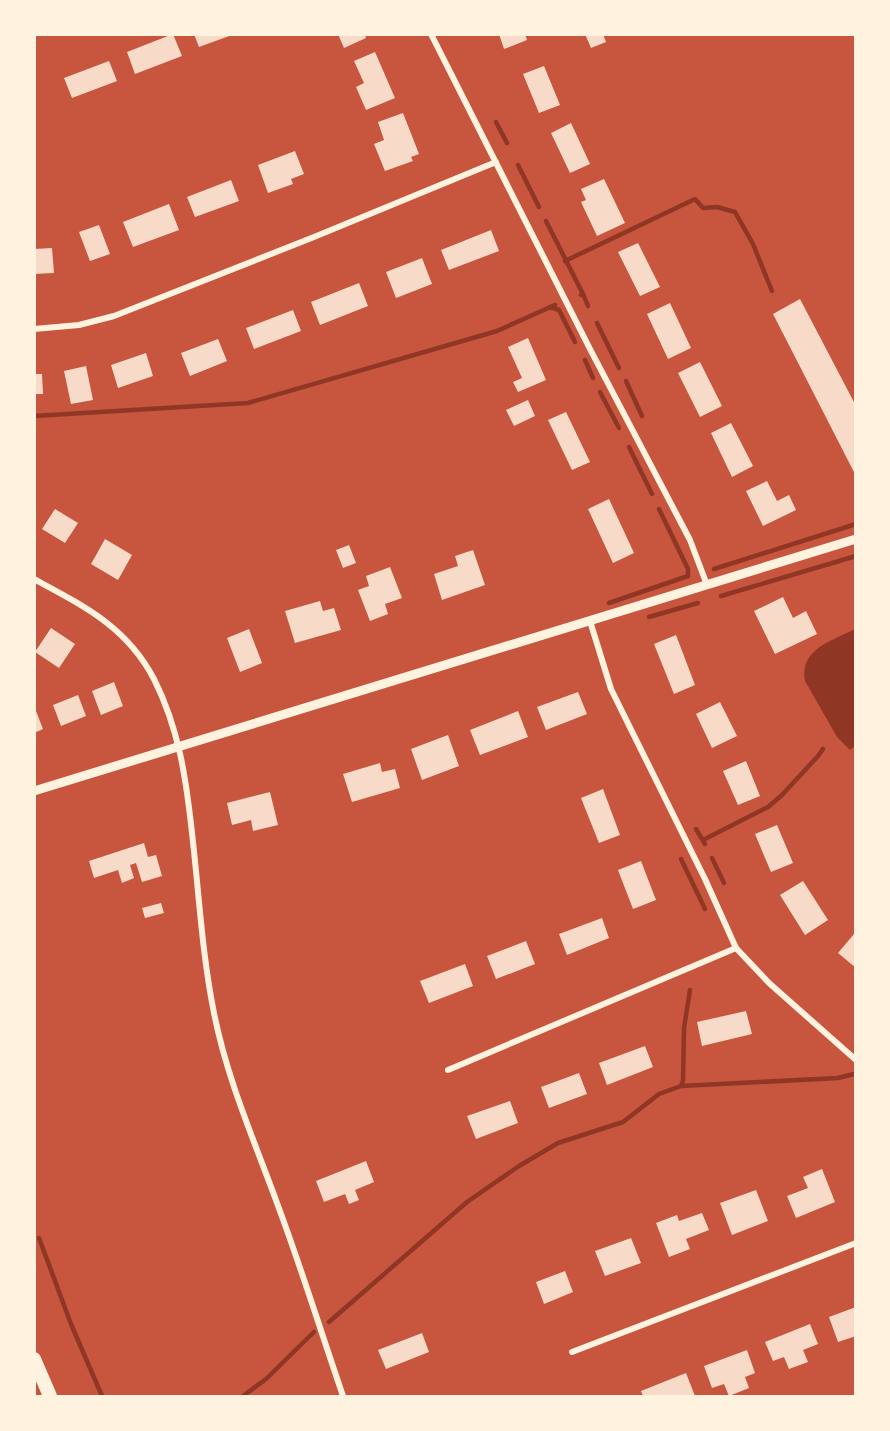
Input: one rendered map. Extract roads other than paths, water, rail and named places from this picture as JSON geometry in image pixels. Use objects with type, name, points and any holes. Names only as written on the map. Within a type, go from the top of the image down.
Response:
[{"type":"highway","points":[[34,1359],[50,1396]]},
{"type":"street","points":[[431,34],[690,540],[707,585]]},
{"type":"street","points":[[34,328],[79,325],[114,316],[496,162]]},
{"type":"street","points":[[34,791],[855,539]]},
{"type":"street","points":[[34,579],[102,618],[133,648],[154,680],[179,746],[185,768],[210,990],[224,1054],[343,1396]]},
{"type":"street","points":[[590,621],[611,689],[705,879],[736,948],[769,983],[855,1060]]},
{"type":"street","points":[[448,1070],[736,948]]},
{"type":"street","points":[[572,1352],[855,1243]]},
{"type":"waterway","points":[[496,122],[507,143]]},
{"type":"waterway","points":[[518,165],[539,207]]},
{"type":"waterway","points":[[565,261],[695,199],[703,208],[717,207],[735,212],[753,244],[772,291]]},
{"type":"waterway","points":[[546,221],[583,294],[581,295]]},
{"type":"waterway","points":[[583,294],[588,306]]},
{"type":"waterway","points":[[34,416],[248,403],[497,331],[555,305]]},
{"type":"waterway","points":[[550,307],[559,310],[575,342]]},
{"type":"waterway","points":[[597,323],[619,368]]},
{"type":"waterway","points":[[585,360],[593,378]]},
{"type":"waterway","points":[[626,381],[642,416]]},
{"type":"waterway","points":[[600,392],[619,428]]},
{"type":"waterway","points":[[629,447],[652,494]]},
{"type":"waterway","points":[[609,603],[688,576],[688,569],[659,509]]},
{"type":"waterway","points":[[714,569],[856,524]]},
{"type":"waterway","points":[[721,596],[856,556]]},
{"type":"waterway","points":[[649,617],[698,603]]},
{"type":"waterway","points":[[703,840],[768,807],[782,795],[823,749]]},
{"type":"waterway","points":[[696,829],[705,844]]},
{"type":"waterway","points":[[712,858],[724,883]]},
{"type":"waterway","points":[[681,859],[705,909]]},
{"type":"waterway","points":[[681,1086],[684,1028],[690,990]]},
{"type":"waterway","points":[[329,1322],[467,1202],[519,1166],[558,1143],[623,1122],[659,1094],[681,1086],[838,1078],[854,1074]]},
{"type":"waterway","points":[[39,1238],[71,1324],[102,1396]]},
{"type":"waterway","points":[[243,1396],[266,1379],[314,1332]]}]
